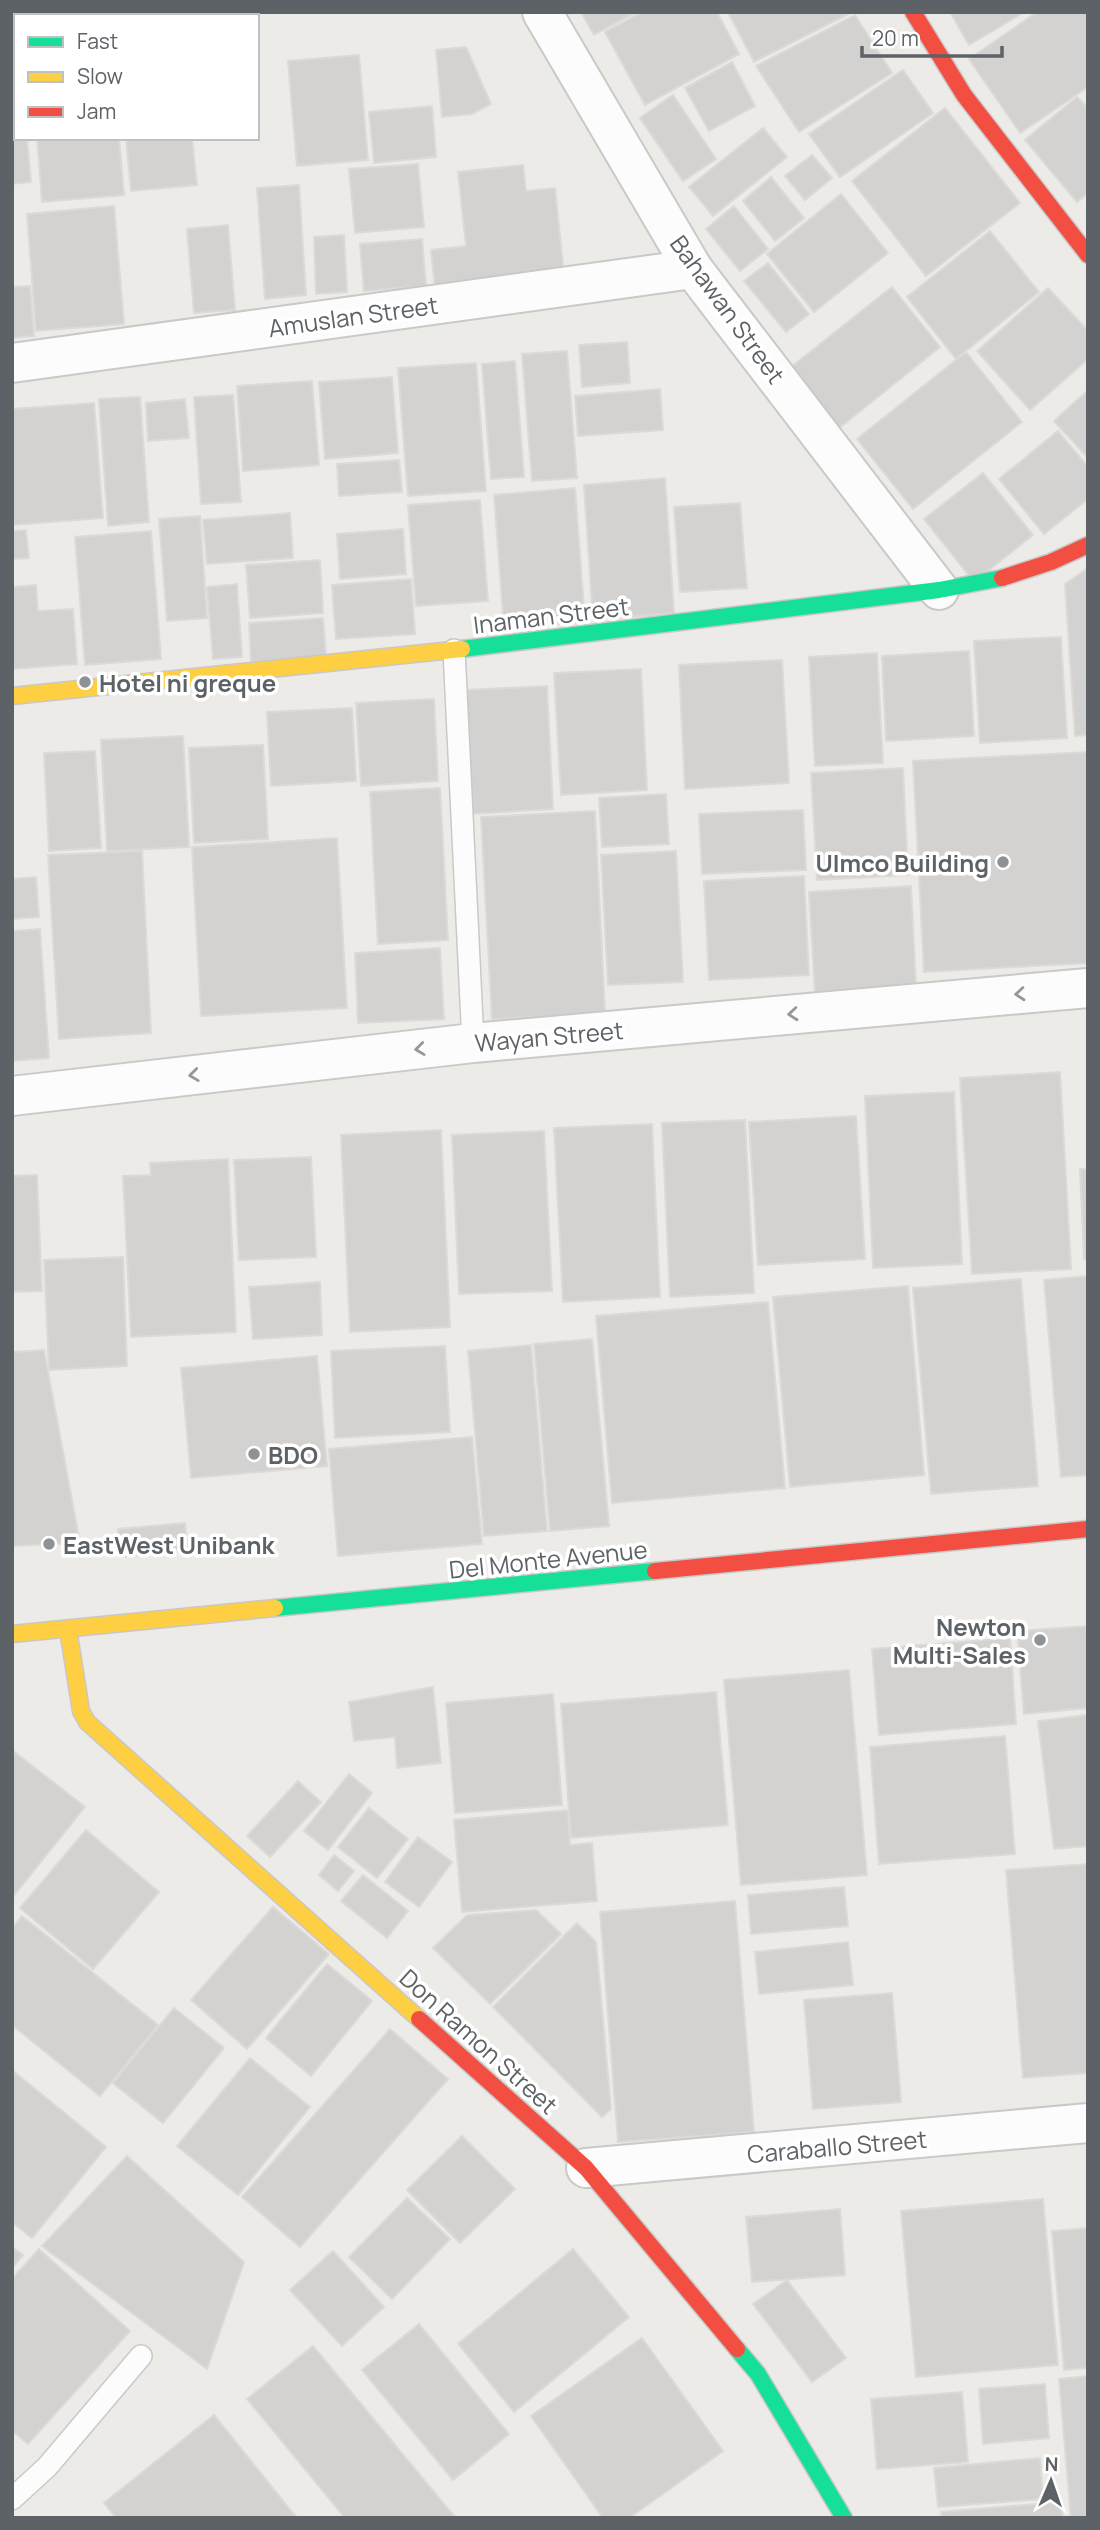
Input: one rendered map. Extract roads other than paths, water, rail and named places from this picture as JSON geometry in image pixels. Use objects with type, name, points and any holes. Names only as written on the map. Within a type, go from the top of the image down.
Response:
[{"type":"street","name":"Bahawan Street","points":[[542,12],[693,269],[939,590]]},
{"type":"street","points":[[913,12],[964,94],[1088,255]]},
{"type":"street","name":"Amuslan Street","points":[[12,363],[693,269]]},
{"type":"street","name":"Inaman Street","points":[[12,695],[454,650],[939,590],[1007,579],[1059,560],[1088,545]]},
{"type":"street","name":"Wayan Street","points":[[12,1096],[473,1043],[1088,988]]},
{"type":"street","name":"Del Monte Avenue","points":[[12,1634],[1088,1529]]},
{"type":"street","name":"Don Ramon Street","points":[[68,1629],[81,1711],[87,1722],[586,2168],[758,2374],[844,2518]]},
{"type":"street","name":"Caraballo Street","points":[[586,2168],[1088,2123]]},
{"type":"lane","points":[[454,650],[473,1043]]},
{"type":"lane","points":[[12,2499],[47,2467],[141,2356]]},
{"type":"place","name":"Hotel ni greque","points":[[85,682]]},
{"type":"place","name":"Ulmco Building","points":[[1003,862]]},
{"type":"place","name":"BDO","points":[[254,1454]]},
{"type":"place","name":"EastWest Unibank","points":[[49,1544]]},
{"type":"place","name":"Newton Multi-Sales","points":[[1040,1640]]}]
